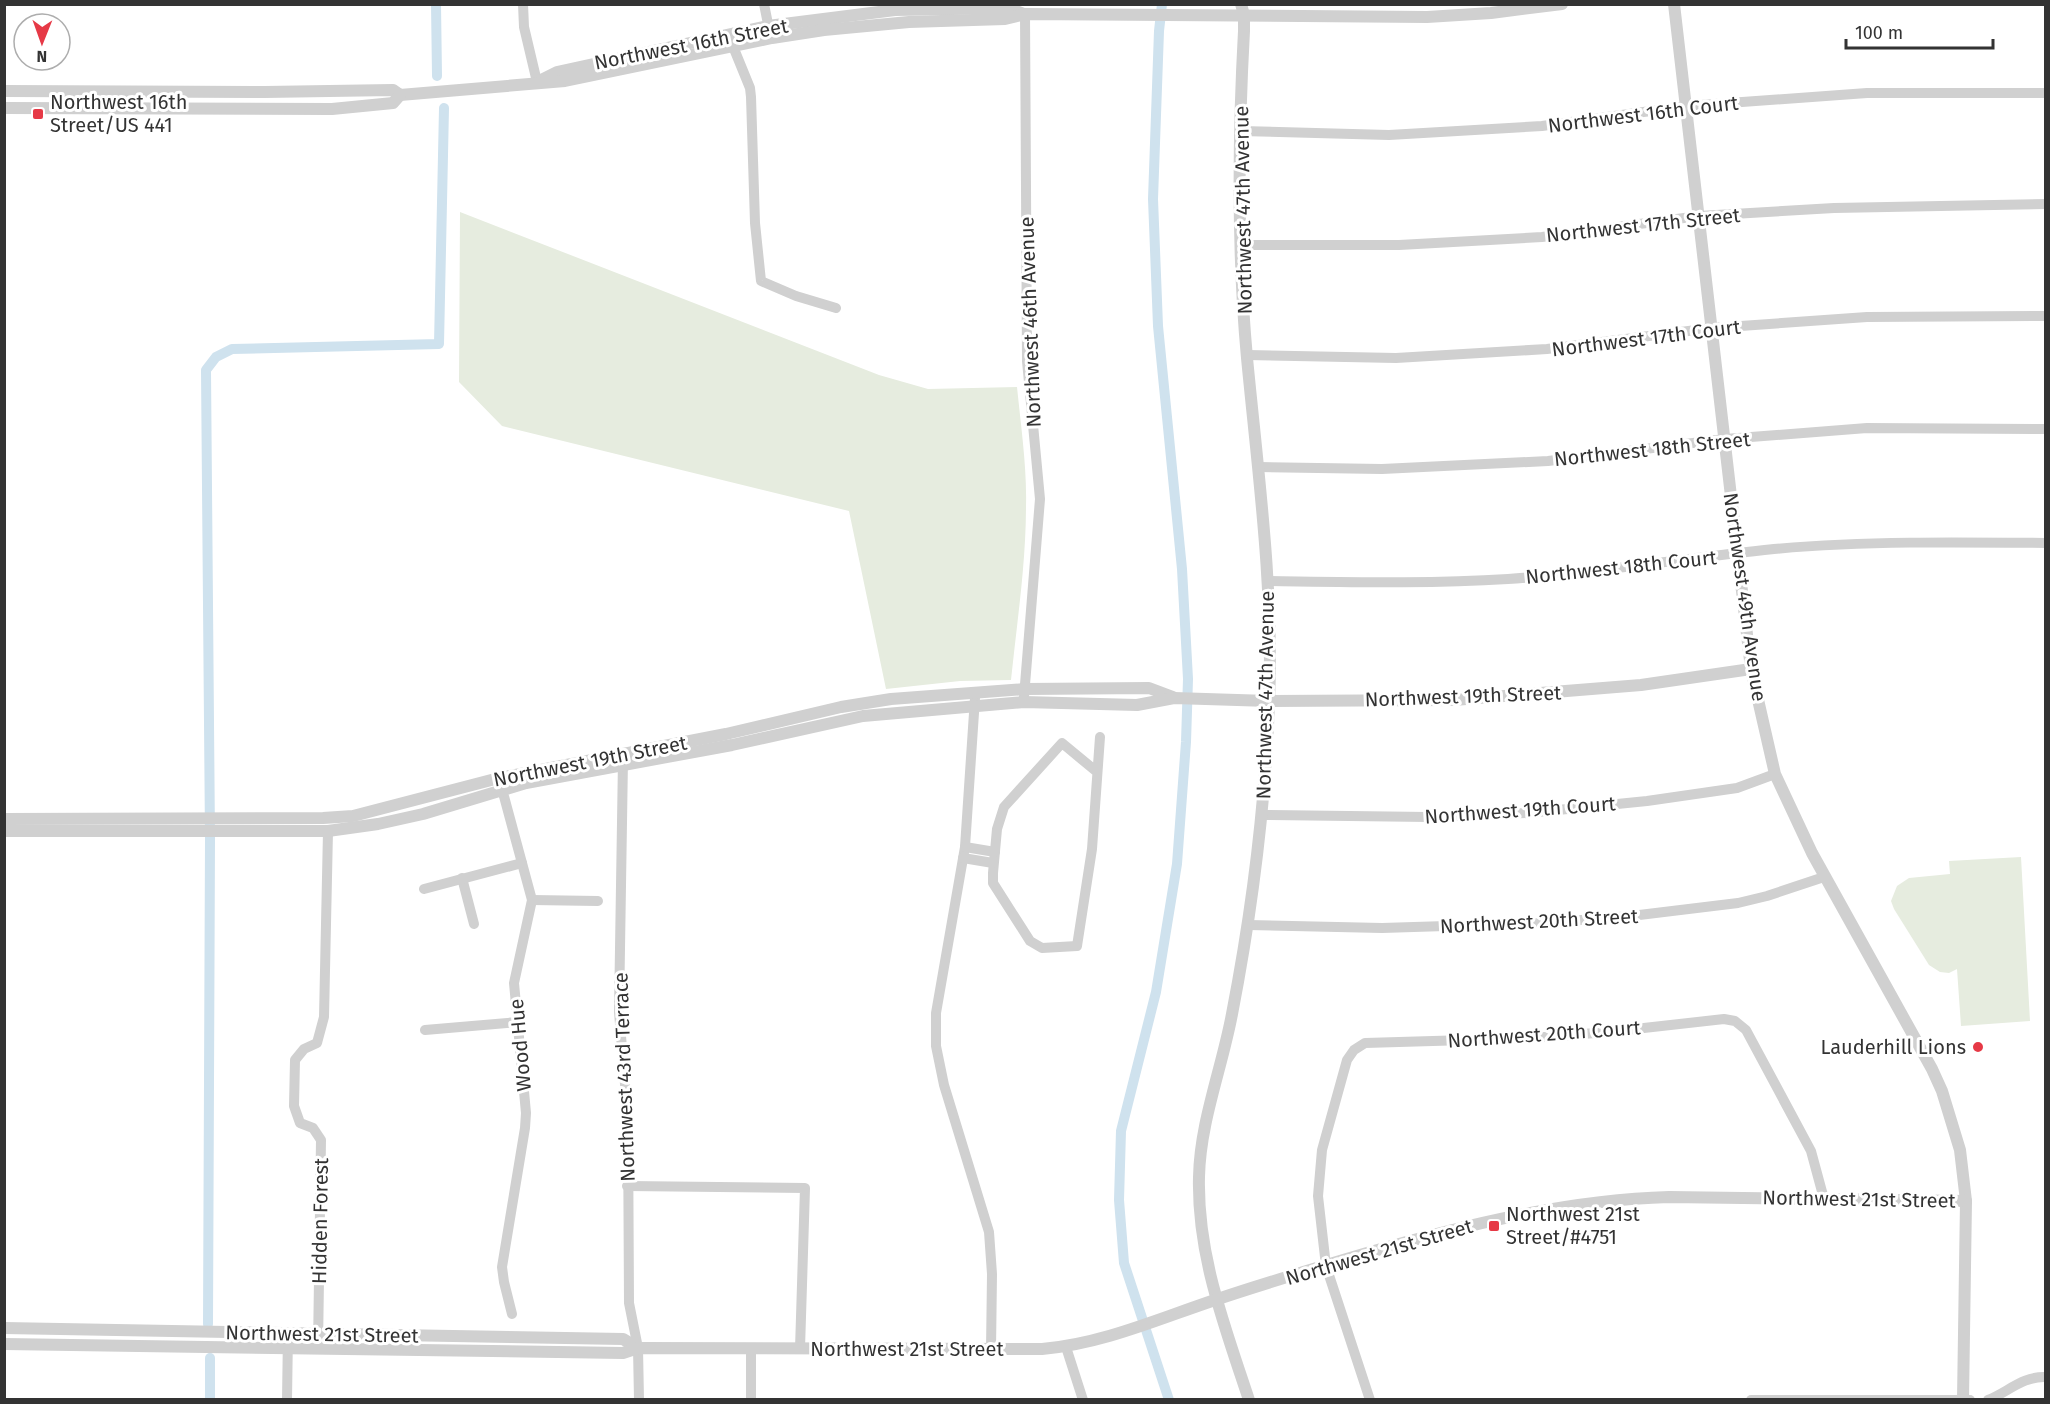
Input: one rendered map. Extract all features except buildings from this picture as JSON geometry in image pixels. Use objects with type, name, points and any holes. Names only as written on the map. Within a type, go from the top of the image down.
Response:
[{"type":"street","points":[[524,4],[524,27],[537,82]]},
{"type":"street","points":[[764,4],[770,32]]},
{"type":"street","points":[[1243,10],[1253,4]]},
{"type":"street","name":"Northwest 16th Street","points":[[4,91],[393,90],[400,95],[565,81],[770,32],[897,23],[1005,19],[1025,14],[1082,9],[1139,15],[1182,15],[1243,10],[1427,17],[1491,13],[1562,4]]},
{"type":"street","name":"Northwest 49th Avenue","points":[[1674,4],[1751,669],[1775,774],[1824,877],[1905,1018],[1942,1090],[1960,1150],[1966,1201],[1963,1399]]},
{"type":"street","name":"Northwest 47th Avenue","points":[[1243,10],[1240,245],[1247,355],[1268,581],[1269,701],[1262,815],[1248,925],[1231,1019],[1204,1131],[1199,1177],[1203,1239],[1215,1300],[1249,1400]]},
{"type":"street","name":"Northwest 46th Avenue","points":[[1024,695],[1040,499],[1027,361],[1025,14]]},
{"type":"street","points":[[730,40],[750,88],[755,223],[761,281],[796,296],[836,308]]},
{"type":"street","points":[[52,92],[52,108]]},
{"type":"street","points":[[116,92],[117,108]]},
{"type":"street","name":"Northwest 16th Court","points":[[1240,131],[1389,135],[1542,126],[1687,106],[1867,93],[2046,93]]},
{"type":"street","name":"Northwest 16th Street","points":[[4,108],[332,109],[393,103],[400,95]]},
{"type":"street","name":"Northwest 17th Street","points":[[1240,245],[1400,245],[1530,238],[1699,216],[1834,208],[2046,204]]},
{"type":"street","name":"Northwest 17th Court","points":[[1247,355],[1396,358],[1547,350],[1712,328],[1867,317],[2046,316]]},
{"type":"street","name":"Northwest 18th Street","points":[[1259,467],[1382,469],[1548,461],[1725,439],[1868,428],[2046,429]]},
{"type":"street","name":"Northwest 18th Court","points":[[1268,581],[1403,583],[1507,579],[1738,554],[1878,542],[2046,543]]},
{"type":"street","name":"Northwest 19th Street","points":[[231,825],[353,816],[622,759],[732,745],[862,710],[891,699],[1024,695],[1137,705],[1174,698],[1269,701],[1454,700],[1641,685],[1751,669]]},
{"type":"street","points":[[975,698],[965,846],[936,1013],[936,1046],[944,1085],[989,1232],[992,1274],[991,1350]]},
{"type":"street","points":[[1097,772],[1062,742],[1004,807],[997,829],[993,883],[1030,941],[1042,948],[1077,946],[1092,849],[1100,736]]},
{"type":"street","name":"Northwest 43rd Terrace","points":[[622,759],[619,1012],[628,1120],[629,1303],[638,1348],[639,1400]]},
{"type":"street","name":"Northwest 19th Court","points":[[1262,815],[1428,817],[1528,813],[1647,801],[1737,788],[1775,774]]},
{"type":"street","name":"Northwest 19th Street","points":[[4,819],[231,825],[328,831],[378,824],[423,814],[501,784]]},
{"type":"street","name":"Wood Hue","points":[[501,784],[532,900],[514,983],[526,1113],[502,1267],[512,1314]]},
{"type":"street","name":"Northwest 19th Street","points":[[4,831],[189,825]]},
{"type":"street","name":"Hidden Forest","points":[[318,1348],[321,1140],[314,1128],[300,1123],[294,1106],[294,1072],[295,1060],[304,1049],[317,1042],[324,1017],[328,831]]},
{"type":"street","points":[[965,846],[994,857]]},
{"type":"street","points":[[963,858],[994,857]]},
{"type":"street","points":[[424,889],[522,863]]},
{"type":"street","name":"Northwest 20th Street","points":[[1248,925],[1382,928],[1544,923],[1631,916],[1738,903],[1824,877]]},
{"type":"street","points":[[462,878],[474,924]]},
{"type":"street","points":[[532,900],[598,900]]},
{"type":"street","name":"Northwest 20th Court","points":[[1326,1266],[1318,1196],[1322,1150],[1347,1060],[1354,1050],[1365,1043],[1532,1038],[1724,1019],[1735,1021],[1746,1030],[1806,1140],[1824,1199]]},
{"type":"street","points":[[425,1030],[518,1022]]},
{"type":"street","name":"Northwest 21st Street","points":[[627,1186],[805,1188],[801,1349]]},
{"type":"street","name":"Northwest 21st Street","points":[[4,1344],[622,1353],[638,1348],[991,1350],[1066,1347],[1130,1330],[1215,1300],[1414,1240],[1545,1210],[1645,1198],[1966,1201]]},
{"type":"street","points":[[1326,1266],[1370,1400]]},
{"type":"street","name":"Northwest 21st Street","points":[[4,1328],[623,1339],[638,1348]]},
{"type":"street","points":[[287,1400],[288,1333]]},
{"type":"street","points":[[1066,1347],[1083,1400]]},
{"type":"street","points":[[751,1349],[751,1400]]},
{"type":"street","points":[[1988,1400],[2020,1381],[2046,1377]]},
{"type":"street","points":[[1751,1400],[1970,1400]]},
{"type":"shaded area","points":[[460,212],[879,375],[928,389],[1017,387],[1026,477],[1026,528],[1011,680],[960,681],[886,689],[849,511],[502,426],[459,382]]},
{"type":"shaded area","points":[[2021,857],[2030,1021],[1961,1026],[1957,969],[1949,973],[1940,972],[1929,965],[1891,901],[1897,886],[1909,878],[1950,874],[1949,861]]},
{"type":"waterway","points":[[436,4],[437,76]]},
{"type":"waterway","points":[[1162,4],[1153,199],[1158,326],[1182,569],[1188,679],[1186,742],[1177,864],[1156,992],[1121,1131],[1119,1200],[1124,1263],[1169,1400]]},
{"type":"waterway","points":[[208,1324],[210,839],[206,370],[216,357],[232,349],[439,344],[444,108]]},
{"type":"waterway","points":[[210,1358],[210,1400]]},
{"type":"place","name":"Northwest 16th Street/US 441","points":[[38,114]]},
{"type":"place","name":"Lauderhill Lions","points":[[1978,1047]]},
{"type":"place","name":"Northwest 21st Street/#4751","points":[[1494,1226]]}]
